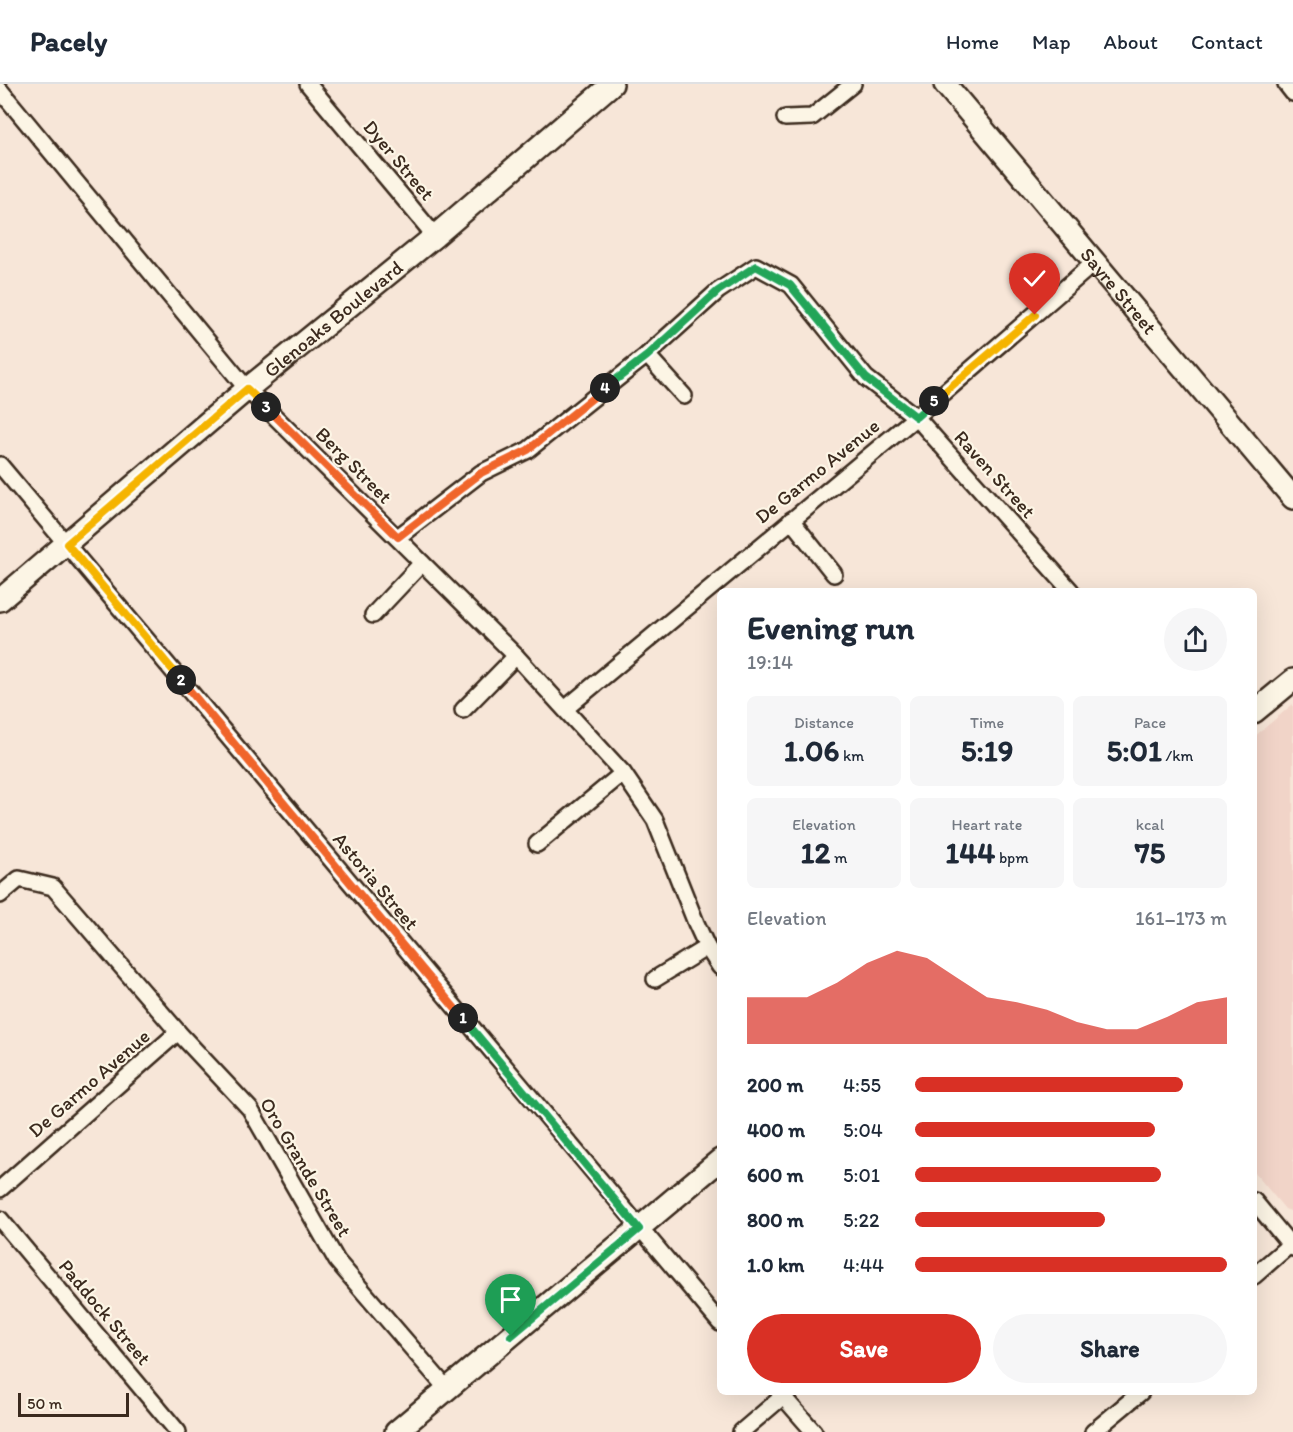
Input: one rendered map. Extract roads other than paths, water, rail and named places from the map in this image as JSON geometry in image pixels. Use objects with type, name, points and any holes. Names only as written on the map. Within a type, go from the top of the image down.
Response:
[{"type":"street","name":"Dyer Street","points":[[308,84],[435,236]]},
{"type":"street","name":"Glenoaks Boulevard","points":[[0,600],[247,389],[435,236],[612,84]]},
{"type":"street","points":[[785,118],[812,117],[853,84]]},
{"type":"street","name":"Sayre Street","points":[[945,84],[1293,498]]},
{"type":"street","points":[[1286,84],[1293,93]]},
{"type":"street","name":"Berg Street","points":[[0,90],[247,389],[516,656],[623,773],[655,820],[707,947],[717,962]]},
{"type":"street","name":"De Garmo Avenue","points":[[565,709],[916,417],[1094,263]]},
{"type":"street","name":"Raven Street","points":[[647,356],[718,291],[756,266],[790,285],[866,378],[916,417],[1068,588]]},
{"type":"street","points":[[398,537],[481,473],[528,450],[647,356],[684,396]]},
{"type":"street","name":"Astoria Street","points":[[0,465],[717,1320]]},
{"type":"street","points":[[790,520],[834,574]]},
{"type":"street","points":[[373,615],[422,563]]},
{"type":"street","points":[[463,710],[516,656]]},
{"type":"street","points":[[1257,710],[1293,680]]},
{"type":"street","points":[[537,844],[623,773]]},
{"type":"street","name":"Oro Grande Street","points":[[0,895],[20,879],[53,888],[178,1032],[250,1109],[337,1261],[447,1389]]},
{"type":"street","points":[[655,979],[707,947]]},
{"type":"street","name":"De Garmo Avenue","points":[[0,1189],[178,1032]]},
{"type":"street","points":[[396,1432],[717,1163]]},
{"type":"street","points":[[1257,1204],[1292,1245],[1257,1274]]},
{"type":"street","name":"Paddock Street","points":[[0,1219],[178,1432]]},
{"type":"street","points":[[741,1432],[781,1395]]},
{"type":"street","points":[[785,1395],[814,1432]]},
{"type":"street","points":[[1093,1432],[1137,1395]]}]
